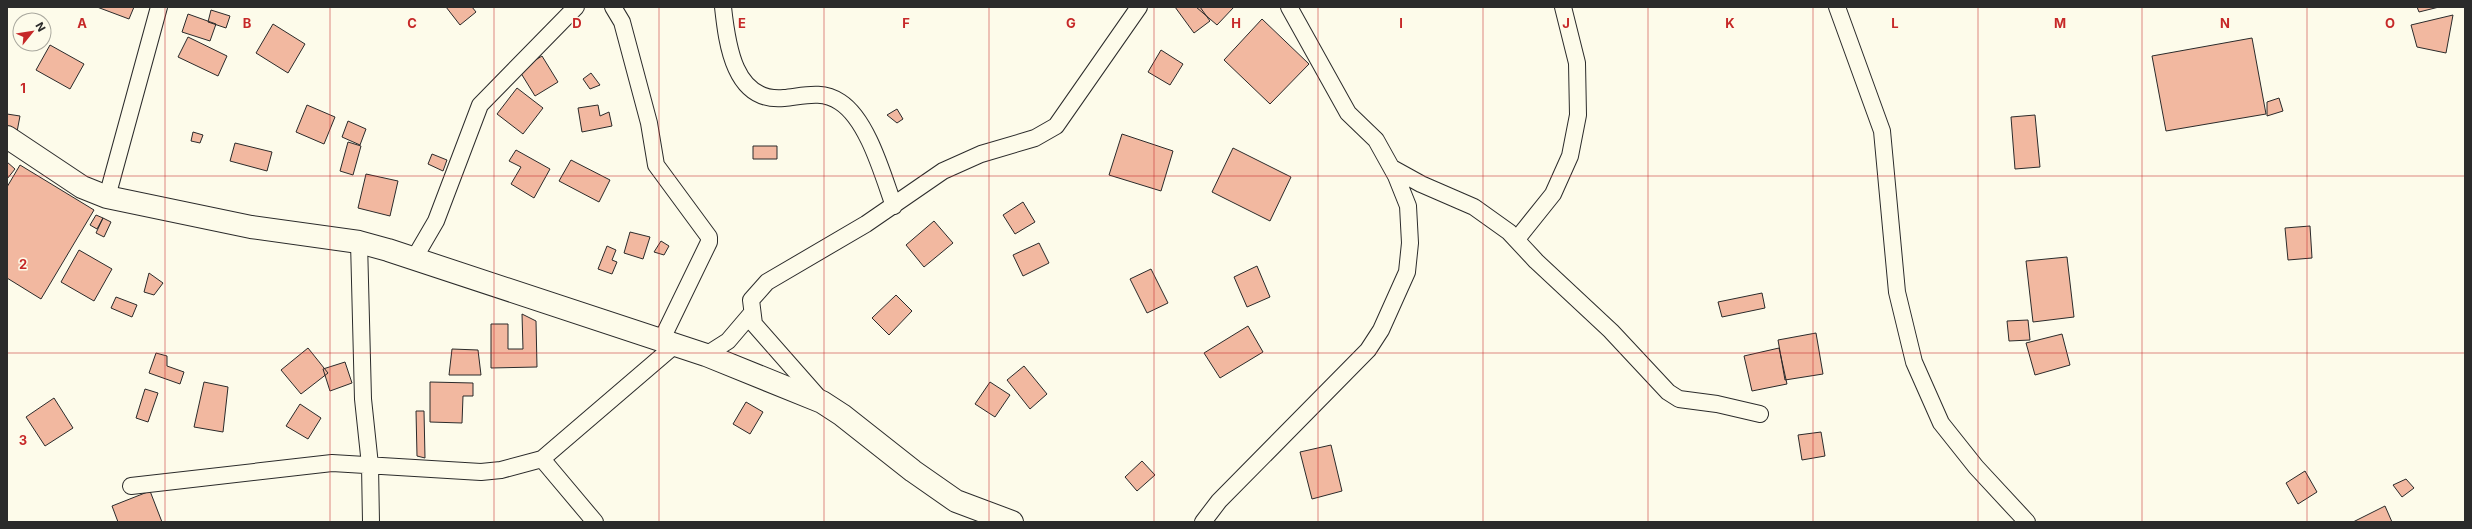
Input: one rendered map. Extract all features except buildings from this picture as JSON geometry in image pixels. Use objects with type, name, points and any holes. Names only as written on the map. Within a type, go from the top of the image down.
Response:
[{"type":"street","points":[[107,197],[159,7]]},
{"type":"street","points":[[415,258],[436,221],[480,105],[576,7]]},
{"type":"street","points":[[131,486],[332,464],[481,472],[501,470],[542,459],[668,343],[709,242],[709,237],[656,165],[649,123],[622,22],[613,7]]},
{"type":"street","points":[[723,7],[730,48],[741,78],[751,91],[772,99],[819,94],[840,102],[850,110],[865,134],[894,206]]},
{"type":"street","points":[[822,402],[754,324],[751,314],[751,300],[767,282],[894,206],[943,170],[958,162],[1035,138],[1056,126],[1139,7]]},
{"type":"street","points":[[1202,522],[1219,501],[1368,350],[1381,330],[1406,272],[1410,243],[1408,206],[1392,168],[1376,140],[1348,113],[1290,7]]},
{"type":"street","points":[[1517,239],[1553,194],[1570,156],[1578,114],[1577,63],[1563,7]]},
{"type":"street","points":[[1838,7],[1882,131],[1897,292],[1914,362],[1941,423],[1976,467],[2027,522]]},
{"type":"street","points":[[7,137],[82,188],[107,197],[251,227],[359,242],[415,258],[706,355],[822,402],[842,414],[912,471],[956,501],[1012,522]]},
{"type":"street","points":[[1392,168],[1421,184],[1474,207],[1517,239],[1536,261],[1611,331],[1668,392],[1679,399],[1717,404],[1760,414]]},
{"type":"street","points":[[359,242],[364,421],[370,465],[371,522]]},
{"type":"street","points":[[706,355],[728,341],[751,314]]},
{"type":"street","points":[[542,459],[596,522]]}]
